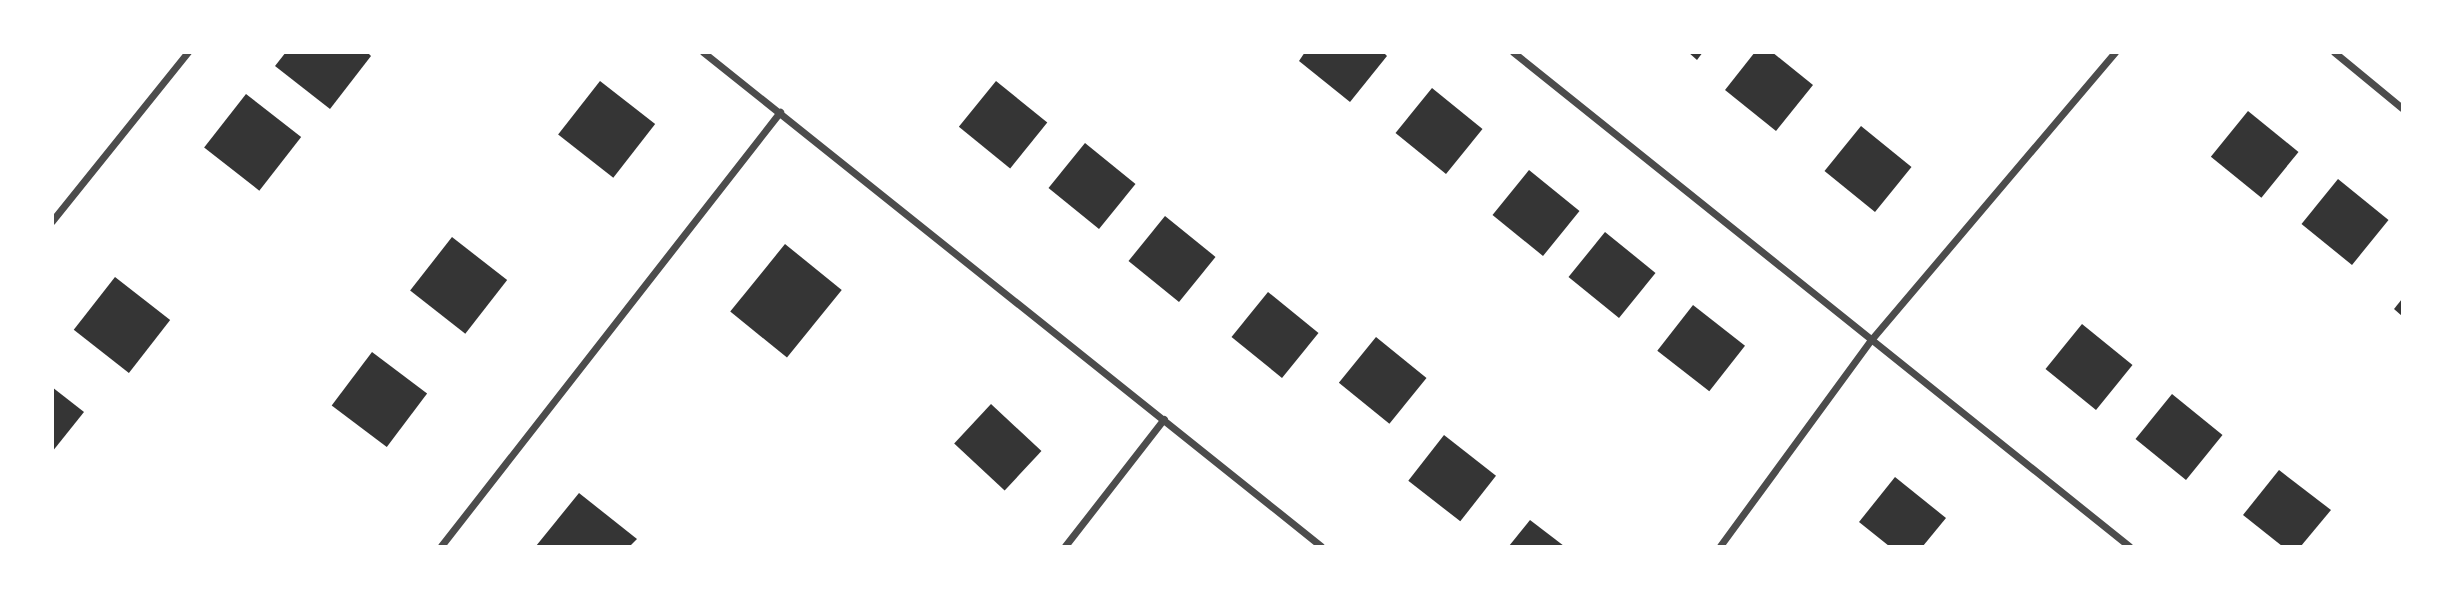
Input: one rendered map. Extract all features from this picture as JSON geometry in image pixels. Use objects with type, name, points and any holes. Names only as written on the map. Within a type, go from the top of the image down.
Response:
[{"type":"street","points":[[52,221],[188,52]]},
{"type":"street","points":[[703,52],[1321,547]]},
{"type":"street","points":[[1513,52],[2129,547]]},
{"type":"street","points":[[1720,547],[1870,341],[2115,52]]},
{"type":"street","points":[[2334,52],[2403,108]]},
{"type":"street","points":[[441,547],[780,112]]},
{"type":"street","points":[[1065,547],[1164,419]]},
{"type":"building","points":[[286,52],[367,52],[371,56],[330,109],[275,66]]},
{"type":"building","points":[[1305,52],[1383,52],[1387,56],[1350,102],[1299,61]]},
{"type":"building","points":[[1688,52],[1703,52],[1697,60]]},
{"type":"building","points":[[1755,52],[1772,52],[1813,85],[1776,131],[1725,90]]},
{"type":"building","points":[[600,81],[655,124],[613,178],[558,135]]},
{"type":"building","points":[[996,81],[1047,123],[1010,168],[959,127]]},
{"type":"building","points":[[1432,88],[1483,129],[1446,174],[1395,133]]},
{"type":"building","points":[[246,94],[301,137],[259,191],[204,148]]},
{"type":"building","points":[[2248,111],[2299,152],[2261,198],[2211,157]]},
{"type":"building","points":[[1861,126],[1912,167],[1875,212],[1824,171]]},
{"type":"building","points":[[1085,143],[1136,184],[1099,229],[1048,188]]},
{"type":"building","points":[[1529,170],[1580,211],[1543,256],[1492,215]]},
{"type":"building","points":[[2338,179],[2389,220],[2352,265],[2301,224]]},
{"type":"building","points":[[1165,216],[1216,257],[1179,302],[1128,261]]},
{"type":"building","points":[[1605,232],[1656,273],[1619,318],[1568,277]]},
{"type":"building","points":[[452,237],[507,280],[465,334],[410,291]]},
{"type":"building","points":[[785,244],[842,290],[787,358],[730,312]]},
{"type":"building","points":[[115,277],[170,320],[129,373],[74,330]]},
{"type":"building","points":[[1268,292],[1319,333],[1282,378],[1231,337]]},
{"type":"building","points":[[2402,299],[2402,316],[2394,309]]},
{"type":"building","points":[[1693,305],[1745,346],[1709,391],[1657,351]]},
{"type":"building","points":[[2082,324],[2133,365],[2096,410],[2045,369]]},
{"type":"building","points":[[1376,337],[1427,378],[1389,424],[1339,383]]},
{"type":"building","points":[[372,352],[427,394],[387,447],[332,406]]},
{"type":"building","points":[[52,387],[84,412],[52,452]]},
{"type":"building","points":[[2172,394],[2223,435],[2186,480],[2135,439]]},
{"type":"building","points":[[991,404],[1041,451],[1005,491],[954,443]]},
{"type":"building","points":[[1444,435],[1496,476],[1460,521],[1408,481]]},
{"type":"building","points":[[2279,470],[2331,510],[2301,546],[2282,546],[2243,515]]},
{"type":"building","points":[[1895,477],[1946,518],[1923,546],[1889,546],[1859,522]]},
{"type":"building","points":[[579,493],[637,539],[630,546],[536,546]]},
{"type":"building","points":[[1530,520],[1564,546],[1509,546]]}]
